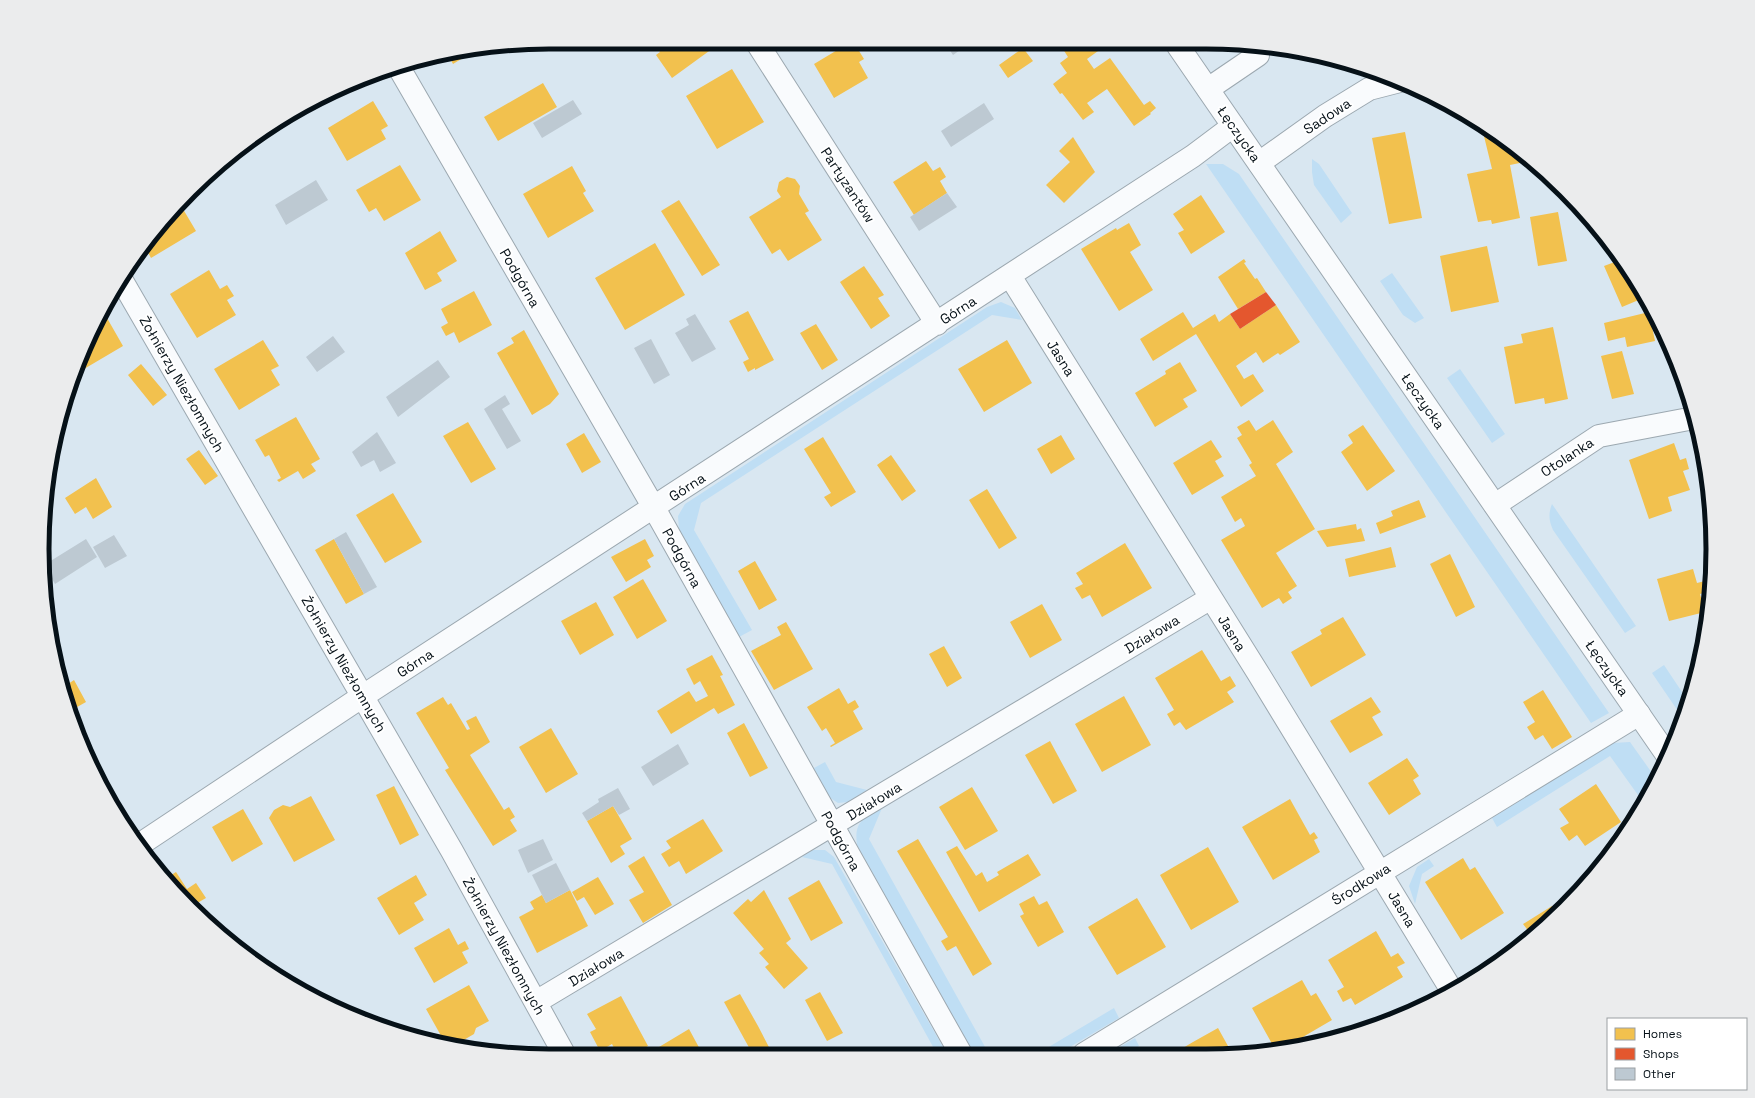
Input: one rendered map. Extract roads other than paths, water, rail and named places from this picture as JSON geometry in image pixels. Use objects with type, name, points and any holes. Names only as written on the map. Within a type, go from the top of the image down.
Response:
[{"type":"street","name":"Partyzantów","points":[[761,49],[937,324]]},
{"type":"street","name":"Łęczycka","points":[[1180,49],[1664,749]]},
{"type":"street","points":[[1208,89],[1257,52]]},
{"type":"street","name":"Podgórna","points":[[401,72],[654,508],[958,1049]]},
{"type":"street","name":"Sadowa","points":[[1259,163],[1325,116],[1369,89],[1389,84]]},
{"type":"street","name":"Górna","points":[[144,842],[363,696],[937,324],[1193,156],[1234,126]]},
{"type":"street","name":"Jasna","points":[[1010,276],[1211,598],[1449,986]]},
{"type":"street","name":"Żołnierzy Niezłomnych","points":[[124,285],[363,696],[561,1049]]},
{"type":"street","name":"Otolanka","points":[[1495,505],[1599,436],[1689,419]]},
{"type":"street","name":"Działowa","points":[[536,1002],[1211,598]]},
{"type":"street","name":"Środkowa","points":[[1092,1049],[1638,714]]}]
